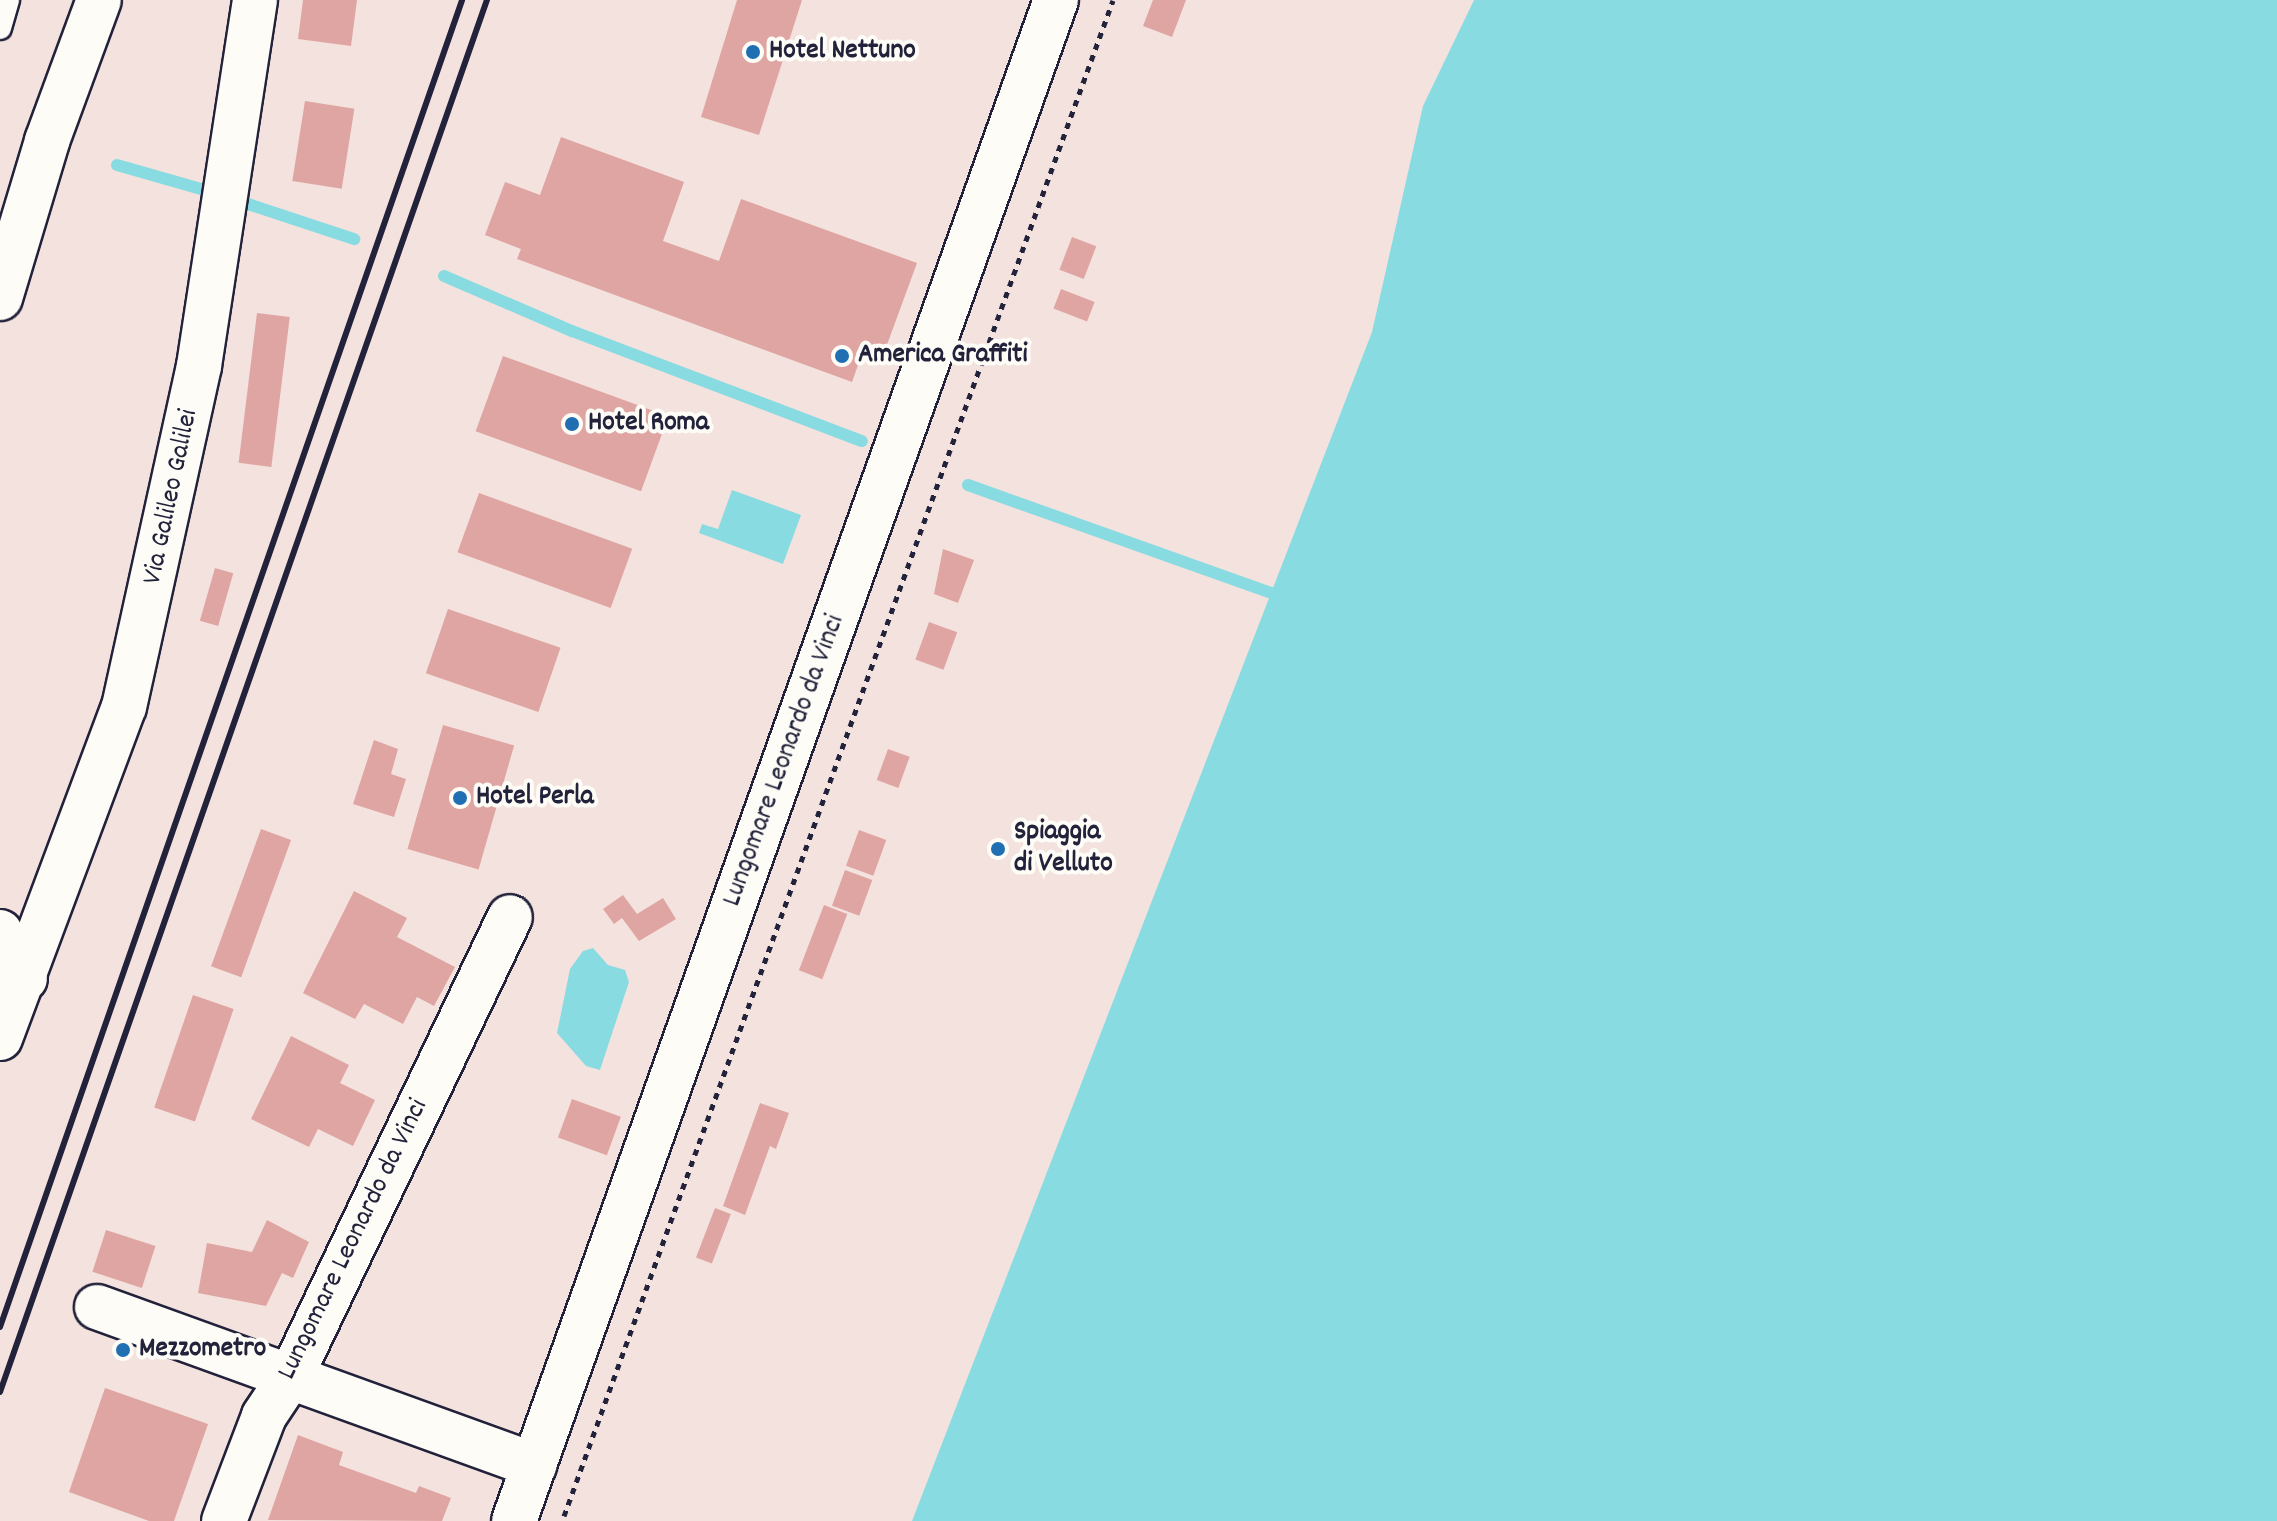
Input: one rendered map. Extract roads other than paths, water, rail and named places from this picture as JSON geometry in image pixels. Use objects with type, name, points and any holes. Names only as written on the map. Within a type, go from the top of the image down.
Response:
[{"type":"street","points":[[0,298],[47,141],[99,0]]},
{"type":"street","name":"Via Galileo Galilei","points":[[0,1038],[25,979],[124,707],[155,578],[199,366],[255,0]]},
{"type":"street","name":"Lungomare Leonardo da Vinci","points":[[514,1521],[1056,0]]},
{"type":"street","points":[[0,212],[47,141]]},
{"type":"street","name":"Lungomare Leonardo da Vinci","points":[[224,1521],[264,1416],[292,1374],[510,917]]},
{"type":"street","points":[[0,932],[25,979]]},
{"type":"street","points":[[97,1307],[292,1374],[534,1465]]},
{"type":"lane","points":[[0,28],[8,0]]},
{"type":"water","points":[[1474,0],[2277,0],[2277,1521],[912,1521],[1372,332],[1423,106]]},
{"type":"water","points":[[732,490],[801,515],[783,564],[699,533],[702,524],[718,529]]},
{"type":"water","points":[[593,948],[608,965],[625,970],[629,982],[600,1070],[586,1066],[557,1033],[570,969],[583,951]]},
{"type":"waterway","points":[[117,165],[205,190]]},
{"type":"waterway","points":[[248,204],[354,239]]},
{"type":"waterway","points":[[444,276],[572,331],[862,441]]},
{"type":"waterway","points":[[968,485],[1286,598]]},
{"type":"railway","points":[[0,1327],[462,0]]},
{"type":"railway","points":[[0,1392],[487,0]]},
{"type":"place","name":"Hotel Nettuno","points":[[753,52]]},
{"type":"place","name":"America Graffiti","points":[[842,356]]},
{"type":"place","name":"Hotel Roma","points":[[572,424]]},
{"type":"place","name":"Hotel Perla","points":[[460,798]]},
{"type":"place","name":"Spiaggia di Velluto","points":[[998,849]]},
{"type":"place","name":"Mezzometro","points":[[123,1350]]}]
